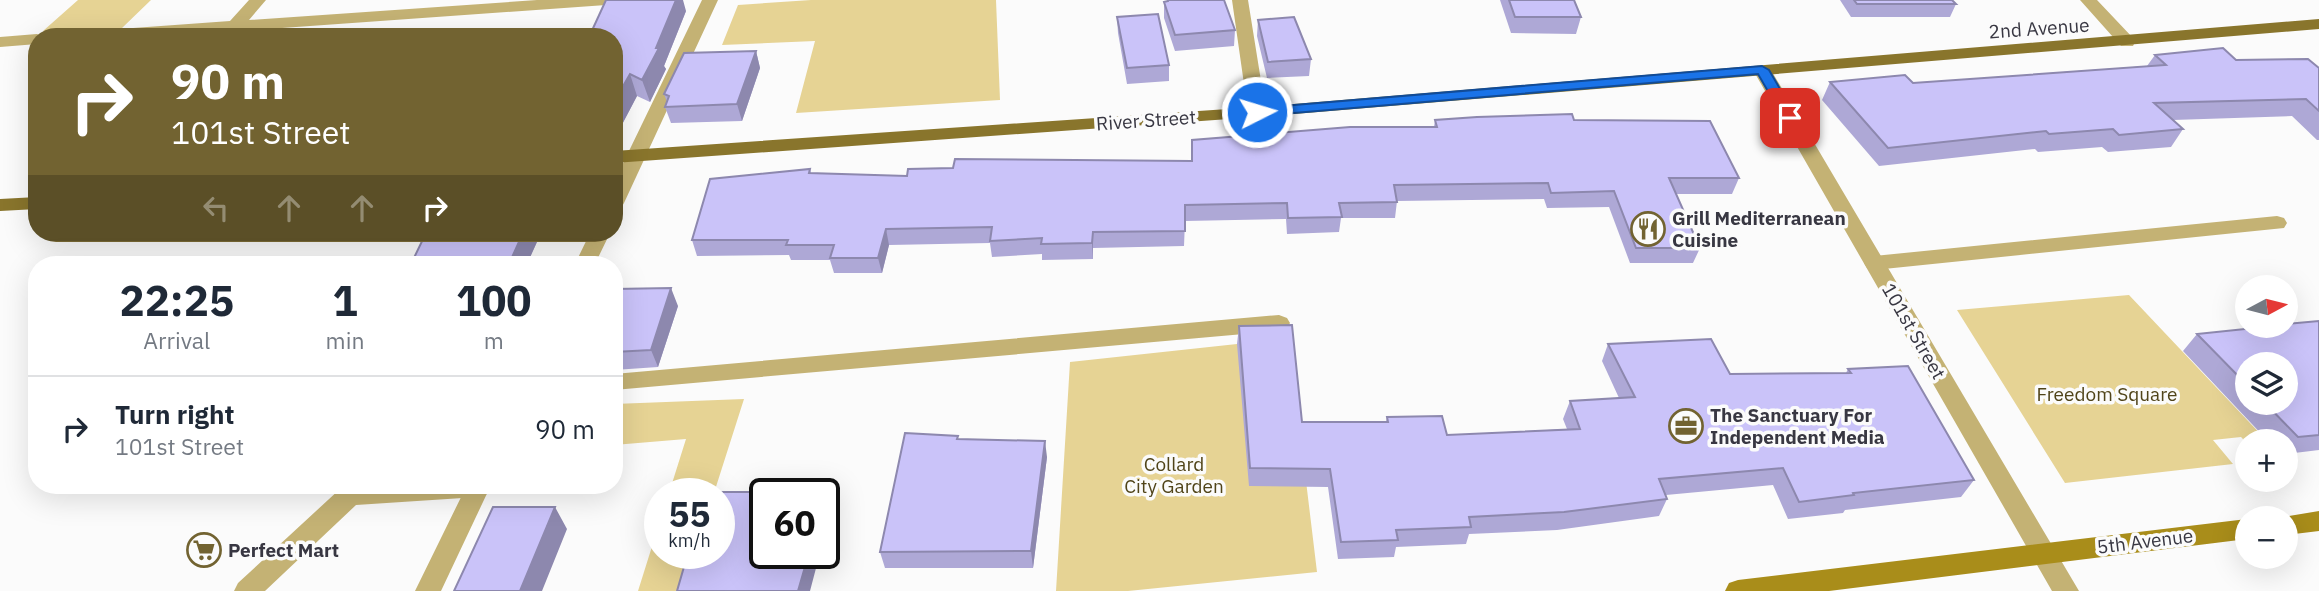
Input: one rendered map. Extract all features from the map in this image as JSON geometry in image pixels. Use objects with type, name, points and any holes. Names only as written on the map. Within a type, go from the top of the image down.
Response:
[{"type":"main road","name":"2nd Avenue","points":[[1762,70],[2127,42],[2319,24]]},
{"type":"main road","name":"River Street","points":[[623,156],[1257,112],[1762,70]]},
{"type":"main road","points":[[0,205],[28,203]]},
{"type":"street","points":[[233,28],[258,0]]},
{"type":"street","points":[[276,28],[606,0]]},
{"type":"street","points":[[623,184],[710,0]]},
{"type":"street","points":[[1240,0],[1257,112]]},
{"type":"street","points":[[2088,0],[2127,42]]},
{"type":"street","points":[[0,42],[28,40]]},
{"type":"street","name":"101st Street","points":[[1762,70],[2066,591]]},
{"type":"street","points":[[1874,263],[2277,223]]},
{"type":"street","points":[[623,381],[1279,323]]},
{"type":"street","points":[[247,591],[350,495],[364,494]]},
{"type":"street","points":[[428,591],[474,494]]},
{"type":"street","points":[[2298,523],[2319,521]]},
{"type":"street","name":"5th Avenue","points":[[1738,591],[2235,530]]},
{"type":"green space","points":[[78,0],[151,0],[122,28],[46,28]]},
{"type":"green space","points":[[811,0],[996,0],[1000,100],[796,113],[815,41],[722,45],[738,5]]},
{"type":"green space","name":"Freedom Square","points":[[2129,295],[2235,407],[2235,415],[2242,415],[2256,429],[2235,429],[2235,438],[2213,440],[2233,464],[2065,483],[1957,310]]},
{"type":"green space","name":"Collard City Garden","points":[[1237,344],[1295,390],[1317,572],[1128,591],[1056,591],[1070,362]]},
{"type":"green space","points":[[744,399],[719,478],[674,478],[686,439],[623,444],[623,404]]},
{"type":"green space","points":[[645,569],[691,569],[684,591],[638,591]]},
{"type":"building","points":[[606,0],[676,0],[656,48],[659,48],[642,80],[630,74],[623,86],[623,28],[593,28]]},
{"type":"building","points":[[1224,0],[1235,30],[1175,35],[1164,2]]},
{"type":"building","points":[[1509,0],[1574,0],[1581,17],[1515,17]]},
{"type":"building","points":[[1854,0],[1952,0],[1956,4],[1857,4]]},
{"type":"building","points":[[1158,14],[1169,65],[1127,68],[1117,17]]},
{"type":"building","points":[[1294,17],[1311,59],[1268,62],[1258,20]]},
{"type":"building","points":[[2223,48],[2236,60],[2308,59],[2319,68],[2319,111],[2306,99],[2154,103],[2183,129],[2119,135],[2113,129],[2049,134],[2046,131],[1888,148],[1830,82],[1905,75],[1913,83],[2166,65],[2155,55]]},
{"type":"building","points":[[756,51],[737,104],[665,107],[669,96],[664,94],[684,53]]},
{"type":"building","points":[[1572,114],[1574,120],[1710,121],[1739,178],[1669,178],[1700,248],[1636,248],[1614,191],[1551,193],[1548,183],[1394,185],[1397,202],[1339,203],[1342,217],[1288,218],[1287,203],[1185,205],[1185,231],[1093,232],[1092,243],[1041,244],[1042,238],[990,241],[992,227],[886,229],[878,258],[830,258],[834,245],[786,245],[788,240],[692,240],[710,179],[810,169],[809,173],[907,176],[908,169],[953,168],[955,159],[1192,161],[1192,140],[1350,127],[1437,127],[1435,120]]},
{"type":"building","points":[[422,242],[519,242],[513,256],[415,256]]},
{"type":"building","points":[[671,288],[651,350],[623,352],[623,289]]},
{"type":"building","points":[[2319,321],[2319,435],[2298,437],[2298,429],[2290,429],[2277,415],[2298,415],[2298,352],[2235,352],[2235,373],[2197,334],[2235,330],[2235,338],[2298,338],[2298,323]]},
{"type":"building","points":[[1292,325],[1302,422],[1388,422],[1387,417],[1442,416],[1447,435],[1580,429],[1570,401],[1635,397],[1608,344],[1711,339],[1730,374],[1851,373],[1848,369],[1908,366],[1974,480],[1853,493],[1854,495],[1799,502],[1783,468],[1659,479],[1667,499],[1564,512],[1469,517],[1471,527],[1396,530],[1398,540],[1341,542],[1330,469],[1250,468],[1239,326]]},
{"type":"building","points":[[905,433],[958,436],[957,439],[1045,441],[1031,551],[880,552]]},
{"type":"building","points":[[735,492],[749,492],[749,569],[804,569],[798,591],[677,591],[683,569],[735,569]]},
{"type":"building","points":[[493,507],[555,507],[520,591],[454,591]]},
{"type":"place","name":"Grill Mediterranean Cuisine","points":[[1648,229]]},
{"type":"place","name":"The Sanctuary For Independent Media","points":[[1686,426]]},
{"type":"place","name":"Perfect Mart","points":[[204,550]]},
{"type":"route","points":[[1257,112],[1762,70],[1790,118]]}]
